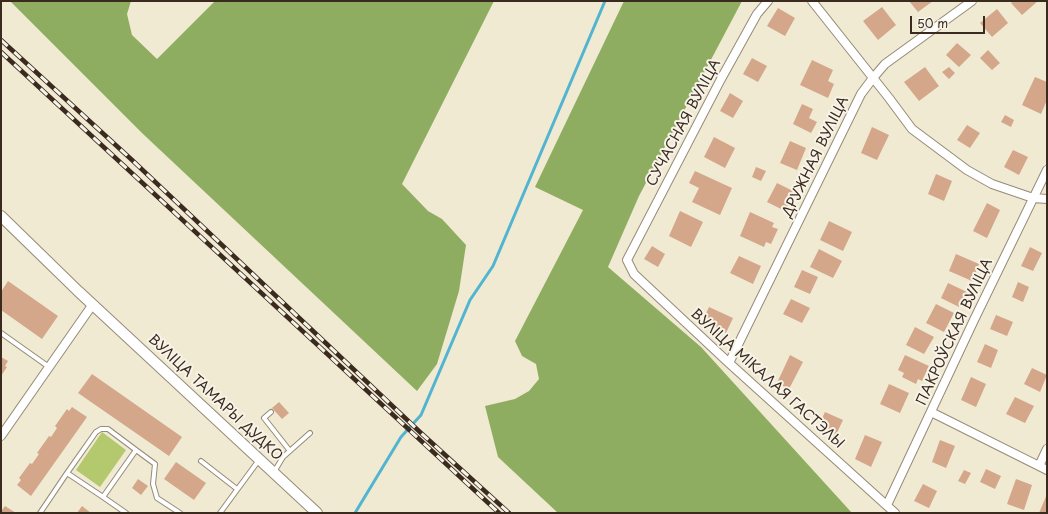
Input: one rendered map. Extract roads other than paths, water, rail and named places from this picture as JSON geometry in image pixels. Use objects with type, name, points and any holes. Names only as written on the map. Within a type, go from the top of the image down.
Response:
[{"type":"street","name":"СУЧАСНАЯ ВУЛІЦА","points":[[627,260],[721,79],[757,14],[768,1]]},
{"type":"street","points":[[812,1],[912,129],[967,170],[992,184],[1033,198],[1047,199]]},
{"type":"street","name":"ДРУЖНАЯ ВУЛІЦА","points":[[729,363],[861,94],[885,64],[972,1]]},
{"type":"street","name":"ПАКРОЎСКАЯ ВУЛІЦА","points":[[887,505],[1047,170]]},
{"type":"street","name":"ВУЛІЦА ТАМАРЫ ДУДКО","points":[[1,216],[317,513]]},
{"type":"street","name":"ВУЛІЦА МІКАЛАЯ ГАСТЭЛЫ","points":[[627,260],[634,274],[729,363],[895,513]]},
{"type":"street","points":[[1,436],[93,304]]},
{"type":"street","points":[[931,412],[1047,470]]},
{"type":"street","points":[[1039,466],[1047,449]]},
{"type":"lane","points":[[1,333],[49,368]]},
{"type":"lane","points":[[271,412],[264,418],[290,451]]},
{"type":"lane","points":[[40,513],[96,432],[101,429],[108,429],[154,464],[153,484],[157,498],[180,513]]},
{"type":"lane","points":[[274,473],[283,457],[310,433]]},
{"type":"lane","points":[[103,497],[136,450]]},
{"type":"lane","points":[[220,513],[259,459]]},
{"type":"lane","points":[[201,461],[237,489]]},
{"type":"lane","points":[[68,473],[126,513]]},
{"type":"waterway","points":[[355,513],[401,437],[421,415],[470,300],[493,266],[605,1]]},
{"type":"railway","points":[[1,40],[132,160],[421,433],[509,513]]},
{"type":"railway","points":[[1,52],[499,513]]}]
